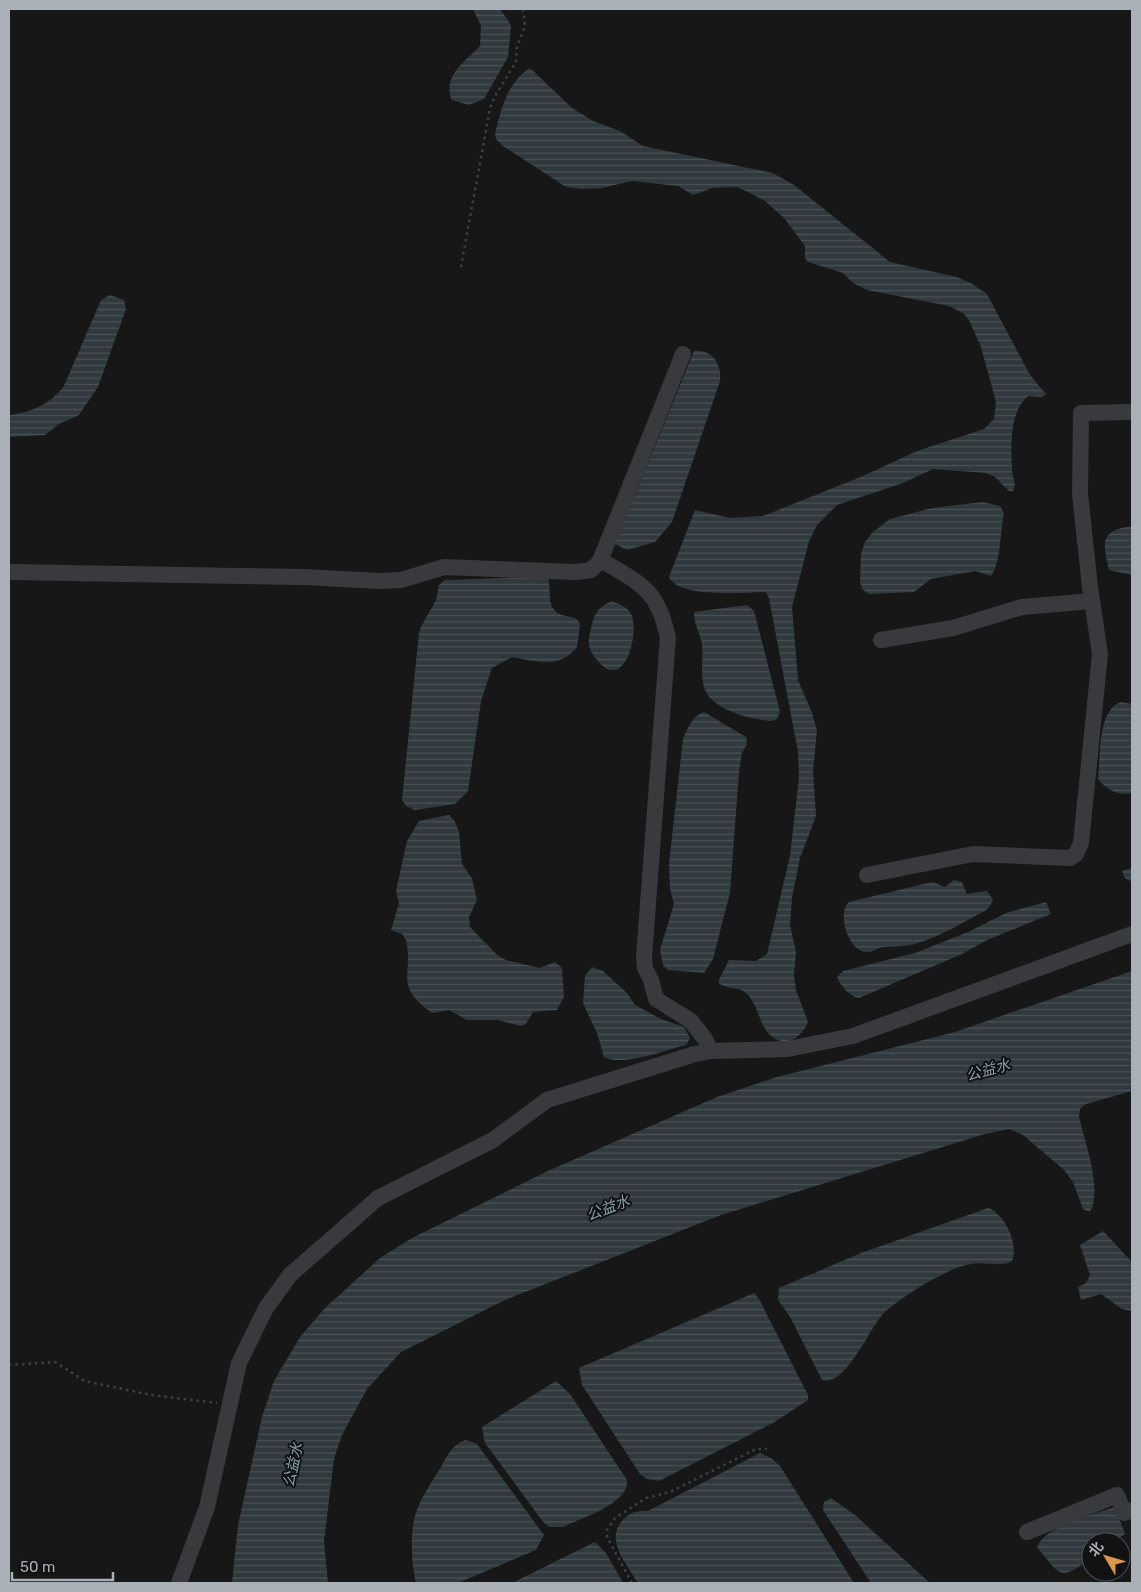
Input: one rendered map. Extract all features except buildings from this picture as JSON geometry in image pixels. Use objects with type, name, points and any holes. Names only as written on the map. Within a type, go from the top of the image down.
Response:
[{"type":"street","points":[[9,572],[304,576],[380,581],[401,580],[444,567],[585,572],[591,570],[601,560],[683,354]]},
{"type":"street","points":[[867,875],[974,854],[1070,858],[1076,854],[1081,844],[1100,654],[1080,494],[1081,413],[1132,412]]},
{"type":"street","points":[[601,560],[642,587],[652,596],[658,606],[668,637],[646,905],[645,968],[651,980],[656,999],[691,1022],[705,1039],[711,1051]]},
{"type":"street","points":[[881,640],[953,628],[1022,607],[1092,601]]},
{"type":"street","points":[[179,1583],[207,1507],[239,1363],[258,1322],[280,1286],[343,1226],[378,1198],[493,1140],[547,1100],[687,1056],[711,1051],[788,1049],[853,1036],[1132,934]]},
{"type":"street","points":[[1027,1532],[1118,1495],[1124,1513],[1132,1510]]},
{"type":"path","points":[[461,267],[490,108],[495,96],[516,62],[517,47],[525,26],[523,9]]},
{"type":"path","points":[[9,1365],[55,1362],[85,1382],[151,1395],[228,1406]]},
{"type":"path","points":[[632,1583],[607,1537],[608,1530],[615,1518],[646,1498],[670,1492],[756,1449],[767,1449]]},
{"type":"water","points":[[473,9],[500,9],[511,25],[508,57],[484,99],[469,105],[452,100],[450,83],[457,69],[480,46],[481,26]]},
{"type":"water","points":[[530,68],[572,108],[593,121],[620,131],[643,146],[773,173],[794,185],[890,262],[957,277],[971,283],[987,294],[1030,375],[1046,394],[1042,397],[1028,396],[1017,411],[1012,430],[1011,450],[1015,486],[1013,491],[1009,491],[995,477],[986,473],[933,469],[903,483],[837,505],[817,525],[809,541],[792,607],[798,680],[817,730],[813,771],[816,816],[800,858],[792,898],[790,925],[796,952],[794,975],[796,990],[808,1022],[801,1033],[791,1040],[780,1041],[769,1034],[746,993],[739,989],[724,986],[718,982],[729,960],[756,961],[767,954],[790,856],[799,777],[798,752],[769,598],[766,592],[713,593],[698,591],[675,584],[669,577],[695,510],[730,518],[763,516],[863,476],[917,451],[984,429],[994,419],[996,402],[981,347],[969,320],[963,313],[949,306],[867,290],[853,283],[843,273],[808,262],[805,258],[805,246],[784,218],[765,201],[752,194],[737,187],[712,188],[693,195],[678,186],[632,181],[602,188],[582,189],[566,187],[503,146],[496,139],[495,134],[506,97],[516,81]]},
{"type":"water","points":[[110,295],[124,300],[126,309],[98,387],[79,415],[59,424],[45,435],[9,437],[9,415],[40,407],[64,386],[101,300]]},
{"type":"water","points":[[694,351],[706,352],[711,355],[719,369],[720,381],[672,522],[655,542],[627,550],[615,544]]},
{"type":"water","points":[[983,502],[1000,506],[1004,513],[997,563],[991,576],[975,571],[931,579],[914,592],[869,594],[862,589],[860,580],[861,554],[865,542],[873,532],[890,519],[932,508]]},
{"type":"water","points":[[1132,526],[1132,575],[1109,570],[1105,552],[1106,539],[1114,531]]},
{"type":"water","points":[[548,578],[554,610],[578,620],[580,624],[577,647],[563,659],[555,661],[538,662],[512,657],[492,668],[481,701],[468,791],[455,804],[415,810],[406,806],[402,800],[419,633],[437,598],[438,586],[445,580]]},
{"type":"water","points":[[612,601],[628,609],[633,622],[632,645],[628,656],[622,665],[615,670],[607,669],[597,660],[590,649],[589,642],[595,615],[603,606]]},
{"type":"water","points":[[747,605],[754,611],[780,712],[777,719],[772,721],[742,715],[721,706],[712,700],[706,692],[703,683],[702,645],[694,612]]},
{"type":"water","points":[[1121,702],[1132,704],[1132,793],[1127,794],[1113,791],[1098,779],[1104,724],[1113,707]]},
{"type":"water","points":[[704,712],[746,737],[747,744],[742,753],[739,772],[730,893],[713,959],[704,973],[668,970],[663,965],[660,950],[674,904],[670,889],[669,864],[683,739],[693,719]]},
{"type":"water","points":[[449,815],[454,820],[459,831],[462,864],[472,878],[477,900],[469,917],[470,927],[497,955],[506,960],[540,968],[555,962],[562,968],[564,997],[557,1010],[533,1012],[525,1025],[520,1026],[498,1020],[467,1020],[449,1010],[432,1013],[420,1003],[409,987],[406,940],[402,934],[391,930],[399,903],[396,891],[407,841],[419,821]]},
{"type":"water","points":[[1132,868],[1132,882],[1125,878],[1122,871]]},
{"type":"water","points":[[954,880],[962,882],[967,894],[987,891],[993,900],[990,906],[985,911],[933,938],[915,944],[882,947],[871,952],[860,950],[854,946],[844,923],[845,907],[849,902],[932,882],[945,887]]},
{"type":"water","points":[[1046,902],[1051,914],[987,940],[962,954],[859,998],[846,990],[837,977],[843,971],[915,953],[968,932],[1006,913]]},
{"type":"water","points":[[592,967],[603,971],[627,993],[635,1005],[661,1019],[684,1027],[690,1038],[686,1045],[633,1059],[612,1060],[604,1057],[597,1033],[583,1003],[585,976]]},
{"type":"water","name":"公益水","points":[[1132,971],[1132,1091],[1086,1104],[1080,1109],[1079,1116],[1094,1178],[1093,1203],[1090,1212],[1083,1209],[1073,1182],[1064,1170],[1023,1135],[1009,1129],[985,1134],[721,1215],[505,1300],[401,1352],[367,1389],[342,1435],[334,1459],[324,1541],[328,1583],[232,1583],[238,1525],[262,1417],[274,1381],[300,1337],[324,1309],[380,1258],[412,1238],[548,1171],[717,1097],[777,1077],[955,1032]]},
{"type":"water","points":[[988,1208],[1000,1216],[1009,1230],[1014,1246],[1012,1261],[1003,1264],[971,1264],[939,1276],[916,1289],[887,1310],[849,1365],[840,1374],[831,1380],[822,1380],[790,1317],[778,1300],[779,1288],[861,1253]]},
{"type":"water","points":[[1103,1231],[1132,1262],[1132,1311],[1122,1309],[1101,1294],[1081,1300],[1078,1287],[1086,1283],[1090,1275],[1080,1245]]},
{"type":"water","points":[[754,1293],[759,1299],[808,1395],[808,1400],[773,1423],[659,1481],[647,1479],[640,1474],[582,1385],[579,1368]]},
{"type":"water","points":[[556,1381],[570,1394],[627,1480],[626,1489],[613,1503],[592,1515],[563,1527],[550,1527],[544,1523],[485,1443],[482,1427]]},
{"type":"water","points":[[466,1440],[477,1444],[544,1535],[536,1550],[458,1583],[416,1583],[412,1535],[418,1507],[451,1450],[457,1444]]},
{"type":"water","points":[[760,1453],[771,1458],[780,1466],[854,1583],[638,1583],[623,1559],[616,1541],[619,1525],[626,1517],[636,1512],[648,1511]]},
{"type":"water","points":[[831,1498],[855,1515],[930,1583],[871,1583],[823,1510],[824,1502]]},
{"type":"water","points":[[1115,1507],[1124,1532],[1081,1532],[1081,1565],[1066,1573],[1056,1570],[1037,1547],[1050,1533],[1084,1517]]},
{"type":"water","points":[[595,1542],[606,1553],[623,1583],[512,1583]]}]
